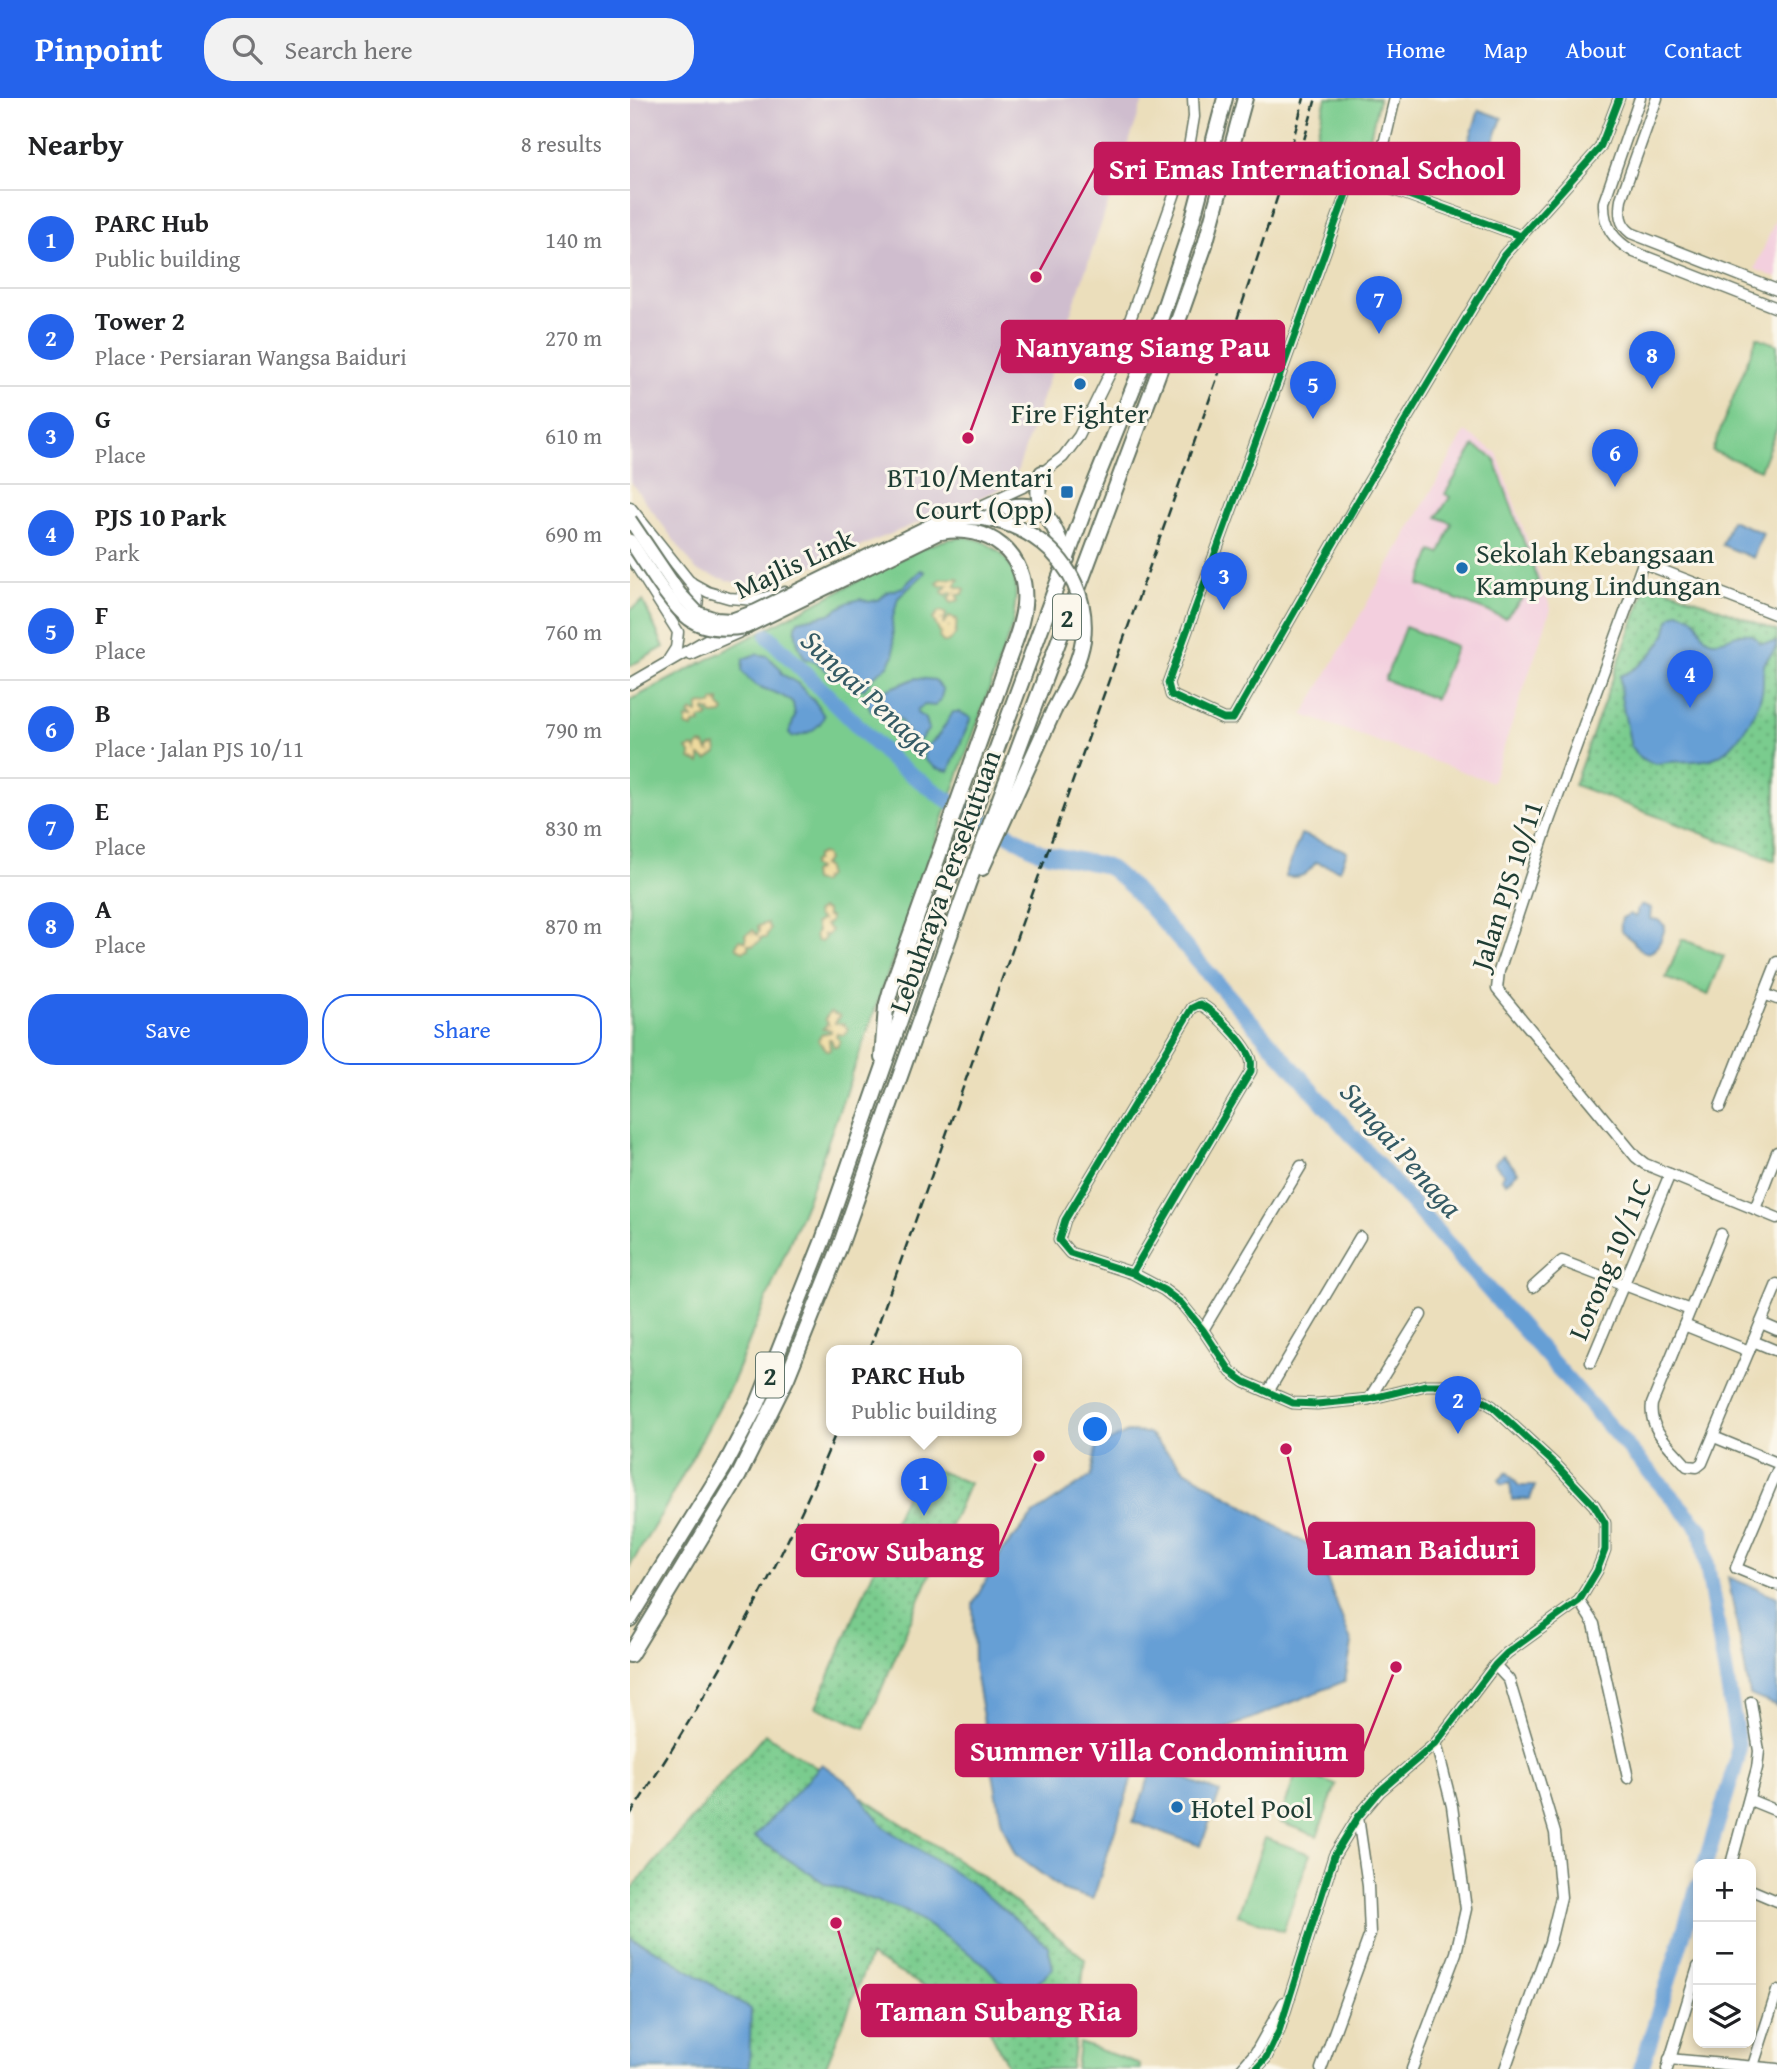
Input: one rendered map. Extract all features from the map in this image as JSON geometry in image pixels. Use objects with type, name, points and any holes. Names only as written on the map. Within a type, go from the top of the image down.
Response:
[{"type":"highway","name":"Lebuhraya Persekutuan","points":[[630,1619],[724,1467],[758,1403],[823,1240],[959,852],[1088,500],[1157,329],[1188,237],[1225,98]]},
{"type":"highway","name":"Lebuhraya Persekutuan","points":[[630,1655],[739,1475],[788,1378],[840,1246],[968,884],[1182,310],[1205,245],[1245,98]]},
{"type":"highway","points":[[1042,473],[1038,483],[1038,495],[1044,514],[1054,527],[1067,559]]},
{"type":"highway","points":[[993,512],[1015,504],[1044,514]]},
{"type":"highway","points":[[939,527],[962,516],[983,516],[1017,526],[1046,545],[1068,574],[1080,605],[1083,638],[1075,668],[986,864],[968,884]]},
{"type":"highway","points":[[881,1077],[886,1007],[1006,665],[1025,602],[1020,571],[1009,553],[997,542],[972,530],[939,527]]},
{"type":"main road","name":"Majlis Link","points":[[630,520],[680,594],[698,613],[716,619],[732,620],[939,527]]},
{"type":"main road","name":"Majlis Link","points":[[630,541],[676,607],[689,620],[725,630],[746,627],[939,527]]},
{"type":"street","points":[[630,684],[712,635],[899,542],[1025,486],[1063,457],[1079,436],[1114,365],[1187,159],[1195,117],[1193,98]]},
{"type":"street","points":[[1375,182],[1395,98]]},
{"type":"street","points":[[1521,236],[1353,175],[1168,683],[1171,695],[1223,719],[1233,719],[1240,712],[1463,321],[1504,255],[1600,148],[1619,98]]},
{"type":"street","points":[[1640,98],[1604,202],[1606,224],[1616,240],[1634,252],[1777,308]]},
{"type":"street","points":[[1657,98],[1621,199],[1619,211],[1622,223],[1631,233],[1777,290]]},
{"type":"street","points":[[1609,126],[1626,133]]},
{"type":"street","points":[[1616,240],[1622,223]]},
{"type":"street","points":[[1734,292],[1741,275]]},
{"type":"street","points":[[630,507],[690,582],[699,602],[697,609],[687,616],[672,610],[654,592]]},
{"type":"street","points":[[667,663],[718,643],[993,512]]},
{"type":"street","points":[[630,556],[678,632],[676,648],[667,663]]},
{"type":"street","name":"Jalan PJS 10/11","points":[[1777,615],[1643,563],[1550,818],[1499,971],[1497,989],[1640,1160],[1777,1218]]},
{"type":"street","points":[[690,582],[708,592],[729,598],[756,600],[812,585]]},
{"type":"street","points":[[1720,1107],[1777,962]]},
{"type":"street","points":[[1764,994],[1777,999]]},
{"type":"street","points":[[1132,1273],[1251,1071],[1252,1061],[1248,1052],[1220,1020],[1200,1004],[1192,1008],[1065,1220],[1059,1240],[1070,1253],[1132,1273],[1164,1290],[1181,1303],[1231,1372],[1293,1403],[1369,1399],[1426,1385],[1444,1385],[1465,1390],[1492,1406],[1558,1467],[1594,1505],[1605,1523],[1605,1550],[1597,1571],[1579,1601],[1507,1653],[1436,1744],[1380,1791],[1358,1817],[1334,1856],[1279,2031],[1266,2057],[1256,2069]]},
{"type":"street","points":[[1755,1209],[1777,1152]]},
{"type":"street","points":[[1203,1330],[1301,1166]]},
{"type":"street","name":"Lorong 10/11C","points":[[1591,1362],[1670,1174]]},
{"type":"street","points":[[1721,1234],[1652,1405],[1650,1417],[1654,1427],[1687,1466],[1692,1468],[1702,1463],[1777,1284]]},
{"type":"street","points":[[1268,1392],[1360,1237]]},
{"type":"street","points":[[1533,1287],[1562,1261],[1690,1310]]},
{"type":"street","points":[[1369,1399],[1421,1315]]},
{"type":"street","points":[[1761,1323],[1777,1330]]},
{"type":"street","points":[[1684,1325],[1751,1346],[1777,1351]]},
{"type":"street","points":[[1714,1437],[1777,1463]]},
{"type":"street","points":[[1777,1471],[1736,1568],[1777,1585]]},
{"type":"street","points":[[1579,1601],[1594,1625],[1628,1778]]},
{"type":"street","points":[[1495,1665],[1509,1679],[1555,1833],[1561,1897],[1550,1942],[1505,2069]]},
{"type":"street","points":[[1732,1859],[1750,1800],[1759,1751],[1751,1702]]},
{"type":"street","points":[[1412,2069],[1456,1954],[1466,1909],[1452,1806],[1436,1744]]},
{"type":"street","points":[[1750,1800],[1777,1811]]},
{"type":"street","points":[[1321,2069],[1370,1934],[1368,1886],[1358,1817]]},
{"type":"street","points":[[1756,1892],[1777,1901]]},
{"type":"street","points":[[1693,1983],[1668,2064],[1777,2068]]},
{"type":"street","points":[[1241,2069],[1256,2052],[1292,1988]]},
{"type":"street","points":[[1753,2067],[1777,1991]]},
{"type":"shaded area","points":[[630,98],[1144,98],[1013,484],[756,589],[697,571],[630,481]]},
{"type":"shaded area","points":[[1777,216],[1777,278],[1755,269]]},
{"type":"shaded area","name":"Sekolah Kebangsaan Kampung Lindungan","points":[[1465,432],[1497,453],[1551,609],[1492,782],[1303,715]]},
{"type":"green space","points":[[1326,98],[1379,98],[1366,155],[1316,138]]},
{"type":"green space","points":[[1757,337],[1777,345],[1777,428],[1760,470],[1712,451]]},
{"type":"green space","points":[[1474,446],[1494,458],[1538,581],[1505,618],[1419,585],[1432,551],[1440,554],[1452,523],[1437,517],[1450,497],[1445,494]]},
{"type":"green space","points":[[964,537],[987,544],[1004,556],[1010,565],[1016,583],[1012,626],[806,1203],[731,1385],[665,1508],[630,1566],[630,700],[919,549]]},
{"type":"green space","points":[[1648,581],[1777,631],[1775,861],[1574,785]]},
{"type":"green space","points":[[643,601],[664,647],[630,666],[630,610]]},
{"type":"green space","points":[[1405,627],[1456,646],[1435,699],[1385,680]]},
{"type":"green space","points":[[1682,939],[1724,956],[1708,995],[1666,978]]},
{"type":"green space","points":[[919,1463],[969,1483],[865,1728],[816,1707]]},
{"type":"green space","points":[[765,1734],[985,1878],[1085,1959],[1071,2069],[1009,2069],[985,2021],[870,1956],[825,2069],[630,2069],[630,1891]]},
{"type":"green space","points":[[1297,1771],[1336,1785],[1317,1836],[1279,1822]]},
{"type":"green space","points":[[1265,1838],[1310,1854],[1283,1931],[1238,1915]]},
{"type":"green space","points":[[1079,2043],[1140,2064],[1140,2069],[1076,2069]]},
{"type":"sand","points":[[958,578],[955,586],[965,589],[963,594],[957,595],[959,600],[951,603],[948,598],[953,594],[951,592],[946,595],[942,592],[946,585],[940,586],[937,583],[941,579]]},
{"type":"sand","points":[[941,611],[946,614],[943,625],[949,617],[957,619],[955,634],[948,642],[943,642],[939,637],[940,633],[933,619]]},
{"type":"sand","points":[[719,700],[719,706],[724,711],[722,714],[713,715],[706,709],[704,711],[709,716],[707,718],[699,719],[701,723],[694,724],[693,728],[686,726],[686,718],[693,719],[689,714],[693,711],[698,713],[701,704],[712,705],[713,701]]},
{"type":"sand","points":[[700,744],[705,745],[708,751],[716,746],[717,753],[707,760],[700,756],[700,763],[690,759],[691,755],[687,749],[693,747],[696,750]]},
{"type":"sand","points":[[825,854],[827,860],[822,865],[826,867],[827,875],[821,883],[813,881],[812,873],[817,869],[812,866],[816,856]]},
{"type":"sand","points":[[821,909],[830,917],[830,922],[825,925],[831,930],[828,935],[824,935],[825,938],[821,942],[817,941],[815,935],[815,924],[821,920],[816,913]]},
{"type":"sand","points":[[767,923],[770,929],[766,938],[760,938],[760,941],[753,946],[748,945],[748,949],[743,951],[738,949],[736,946],[739,940],[746,941],[745,935],[753,930],[757,935],[758,926]]},
{"type":"sand","points":[[830,1012],[840,1016],[835,1023],[844,1024],[848,1030],[844,1035],[837,1034],[840,1041],[837,1047],[834,1047],[829,1039],[830,1050],[826,1050],[818,1040],[822,1034],[831,1032],[823,1029],[828,1023],[825,1019]]},
{"type":"water","points":[[1479,110],[1502,118],[1491,148],[1469,141]]},
{"type":"water","points":[[1731,520],[1763,533],[1753,558],[1722,545]]},
{"type":"water","points":[[921,570],[924,574],[898,598],[892,621],[894,655],[888,666],[873,677],[864,689],[860,688],[842,667],[827,671],[816,662],[805,659],[796,635],[798,621],[829,614],[849,602],[880,599],[887,592],[903,587]]},
{"type":"water","points":[[1679,612],[1695,620],[1709,640],[1719,641],[1749,634],[1760,643],[1777,642],[1777,645],[1764,665],[1762,692],[1755,711],[1743,732],[1727,750],[1710,759],[1656,764],[1642,758],[1631,747],[1621,697],[1620,676],[1652,653],[1662,640],[1670,618]]},
{"type":"water","points":[[756,654],[767,656],[780,668],[782,674],[797,683],[816,703],[824,716],[816,728],[793,737],[789,733],[795,716],[793,703],[754,684],[742,671],[743,659]]},
{"type":"water","points":[[916,678],[935,680],[943,690],[940,701],[935,706],[925,705],[918,709],[917,713],[926,719],[929,729],[919,741],[914,741],[893,714],[871,711],[865,695],[871,692],[876,694]]},
{"type":"water","points":[[953,712],[960,712],[971,718],[949,771],[936,768],[925,760],[924,752]]},
{"type":"water","points":[[1301,834],[1347,851],[1340,870],[1316,862],[1303,875],[1285,876]]},
{"type":"water","points":[[1642,905],[1651,908],[1650,919],[1658,920],[1665,926],[1660,941],[1650,952],[1640,949],[1621,927],[1622,918],[1630,914],[1636,917],[1638,908]]},
{"type":"water","points":[[1503,1155],[1518,1172],[1506,1183],[1501,1178],[1504,1174],[1494,1163]]},
{"type":"water","points":[[1127,1432],[1148,1433],[1185,1470],[1316,1550],[1352,1644],[1345,1681],[1136,1765],[1093,1899],[1063,1890],[1015,1854],[1002,1824],[974,1667],[973,1604],[1002,1551],[1034,1514],[1091,1476],[1096,1449]]},
{"type":"water","points":[[1507,1472],[1519,1486],[1535,1486],[1530,1499],[1512,1500],[1510,1483],[1502,1485],[1499,1480]]},
{"type":"water","points":[[1728,1577],[1777,1597],[1777,1706],[1750,1695]]},
{"type":"water","points":[[822,1764],[851,1785],[885,1828],[974,1885],[1048,1946],[1053,1968],[1034,1987],[1020,1996],[983,1963],[907,1911],[826,1884],[754,1837]]},
{"type":"water","name":"Hotel Pool","points":[[1153,1767],[1220,1792],[1201,1846],[1133,1822]]},
{"type":"water","points":[[630,1937],[661,1953],[751,2009],[749,2069],[630,2069]]},
{"type":"waterway","name":"Sungai Penaga","points":[[768,636],[895,763],[946,799],[1040,852],[1111,869],[1133,888],[1701,1530],[1738,1744],[1737,1760],[1707,1859]]},
{"type":"waterway","name":"Sungai Penaga","points":[[1641,2069],[1693,1902]]},
{"type":"railway","points":[[871,1345],[1224,359],[1280,189],[1304,98]]},
{"type":"railway","points":[[1296,168],[1316,98]]},
{"type":"railway","points":[[630,1815],[743,1627],[793,1530],[834,1436]]},
{"type":"cycle path","points":[[1521,236],[1353,175],[1168,683],[1171,695],[1223,719],[1233,719],[1363,492],[1504,255],[1600,148],[1619,98]]},
{"type":"cycle path","points":[[1132,1273],[1251,1071],[1251,1060],[1237,1037],[1200,1004],[1192,1008],[1065,1220],[1059,1240],[1070,1253],[1132,1273],[1164,1290],[1181,1303],[1231,1372],[1245,1382],[1293,1403],[1317,1404],[1369,1399],[1426,1385],[1444,1385],[1465,1390],[1492,1406],[1558,1467],[1594,1505],[1605,1523],[1605,1550],[1597,1571],[1579,1601],[1507,1653],[1436,1743],[1380,1791],[1358,1817],[1334,1856],[1279,2031],[1266,2058],[1256,2069]]},
{"type":"place","name":"Sri Emas International School","points":[[1036,277]]},
{"type":"place","name":"E","points":[[1379,334]]},
{"type":"place","name":"Fire Fighter","points":[[1080,384]]},
{"type":"place","name":"A","points":[[1652,389]]},
{"type":"place","name":"F","points":[[1313,419]]},
{"type":"place","name":"Nanyang Siang Pau","points":[[968,438]]},
{"type":"place","name":"B","points":[[1615,487]]},
{"type":"place","name":"BT10/Mentari Court (Opp)","points":[[1067,492]]},
{"type":"place","name":"Sekolah Kebangsaan Kampung Lindungan","points":[[1462,568]]},
{"type":"place","name":"G","points":[[1224,610]]},
{"type":"place","name":"PJS 10 Park","points":[[1690,708]]},
{"type":"place","name":"Tower 2","points":[[1458,1434]]},
{"type":"place","name":"Laman Baiduri","points":[[1286,1449]]},
{"type":"place","name":"Grow Subang","points":[[1039,1456]]},
{"type":"place","name":"PARC Hub","points":[[924,1516]]},
{"type":"place","name":"Summer Villa Condominium","points":[[1396,1667]]},
{"type":"place","name":"Hotel Pool","points":[[1177,1807]]},
{"type":"place","name":"Taman Subang Ria","points":[[836,1923]]}]
